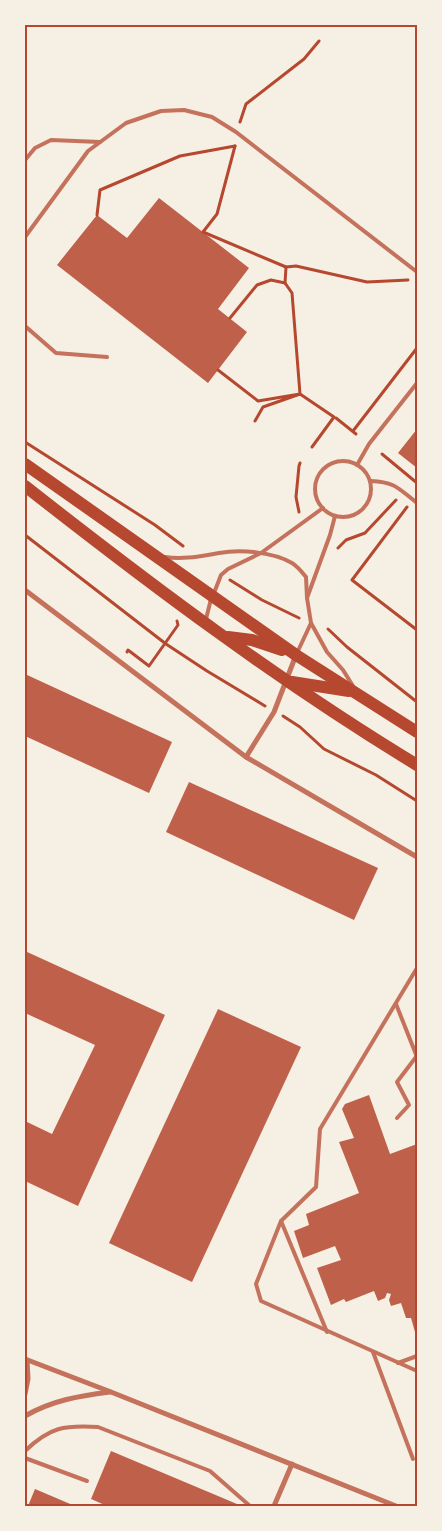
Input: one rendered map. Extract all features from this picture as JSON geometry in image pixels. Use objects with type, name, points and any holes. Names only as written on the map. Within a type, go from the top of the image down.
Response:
[{"type":"main road","points":[[25,464],[296,655],[417,732]]},
{"type":"main road","points":[[25,486],[103,547],[287,681],[417,765]]},
{"type":"main road","points":[[226,636],[252,640],[296,655]]},
{"type":"main road","points":[[287,681],[356,692]]},
{"type":"street","points":[[25,590],[246,757],[417,857]]},
{"type":"street","points":[[246,757],[274,712],[296,655]]},
{"type":"street","points":[[25,1394],[28,1379],[26,1360],[396,1506]]},
{"type":"street","points":[[25,1416],[40,1408],[74,1397],[111,1392]]},
{"type":"street","points":[[274,1506],[292,1464]]},
{"type":"lane","points":[[25,237],[88,151],[126,123],[161,111],[184,110],[212,117],[236,132],[417,272]]},
{"type":"lane","points":[[25,160],[35,148],[52,140],[101,142]]},
{"type":"lane","points":[[25,326],[56,352],[107,357]]},
{"type":"lane","points":[[357,465],[369,444],[417,383]]},
{"type":"lane","points":[[338,462],[348,462],[357,465],[366,472],[371,481],[371,496],[363,509],[350,516],[335,516],[323,508],[315,494],[315,485],[318,477],[324,469],[338,462]]},
{"type":"lane","points":[[371,481],[386,481],[415,501]]},
{"type":"lane","points":[[205,621],[212,596],[221,575],[228,569],[261,553],[323,508]]},
{"type":"lane","points":[[307,598],[335,516]]},
{"type":"lane","points":[[154,555],[175,559],[221,552],[261,553],[276,556],[293,564],[306,577],[311,623],[327,652],[343,670],[356,692]]},
{"type":"lane","points":[[296,655],[311,623]]},
{"type":"lane","points":[[417,968],[320,1129],[316,1188],[281,1221],[256,1284],[261,1301],[417,1371]]},
{"type":"lane","points":[[396,1004],[417,1058],[397,1082],[409,1105],[397,1118]]},
{"type":"lane","points":[[281,1221],[327,1332]]},
{"type":"lane","points":[[373,1352],[413,1459]]},
{"type":"lane","points":[[398,1363],[417,1356]]},
{"type":"lane","points":[[25,1452],[51,1431],[79,1426],[98,1427],[210,1472],[250,1506]]},
{"type":"lane","points":[[25,1458],[87,1481]]},
{"type":"path","points":[[97,215],[100,190],[180,156],[235,146]]},
{"type":"path","points":[[202,232],[286,268],[296,266],[367,282],[410,280]]},
{"type":"path","points":[[286,268],[285,283],[292,293],[300,394]]},
{"type":"path","points":[[230,318],[257,285],[271,280],[285,283]]},
{"type":"path","points":[[336,418],[354,433],[417,348]]},
{"type":"path","points":[[218,370],[258,401],[300,394],[334,417],[312,447]]},
{"type":"path","points":[[255,421],[262,407],[300,394]]},
{"type":"path","points":[[25,442],[155,525],[186,548]]},
{"type":"path","points":[[382,454],[417,482]]},
{"type":"path","points":[[290,516],[299,512],[296,496],[298,466],[300,463]]},
{"type":"path","points":[[337,550],[346,540],[365,533],[396,500]]},
{"type":"path","points":[[415,501],[352,580],[417,630]]},
{"type":"path","points":[[25,535],[166,644],[261,703]]},
{"type":"path","points":[[232,581],[292,616]]},
{"type":"path","points":[[126,653],[128,650],[149,666],[178,625],[177,619]]},
{"type":"path","points":[[329,630],[347,648],[417,702]]},
{"type":"path","points":[[290,720],[324,750],[376,775],[417,801]]},
{"type":"building","points":[[159,198],[249,268],[218,309],[247,332],[208,383],[57,265],[97,215],[127,238]]},
{"type":"building","points":[[417,429],[417,468],[398,453]]},
{"type":"building","points":[[25,674],[172,742],[149,793],[25,736]]},
{"type":"building","points":[[189,782],[378,868],[354,920],[166,832]]},
{"type":"building","points":[[25,951],[165,1015],[78,1206],[25,1181],[25,1121],[52,1134],[95,1045],[25,1013]]},
{"type":"building","points":[[218,1009],[301,1047],[192,1282],[109,1243]]},
{"type":"building","points":[[369,1095],[390,1154],[417,1144],[417,1339],[411,1318],[406,1318],[401,1303],[391,1306],[389,1300],[391,1294],[387,1293],[385,1298],[378,1301],[374,1291],[346,1302],[344,1299],[331,1305],[317,1268],[341,1260],[335,1246],[303,1258],[294,1231],[309,1225],[306,1214],[359,1193],[339,1142],[354,1138],[342,1109],[345,1104]]},
{"type":"building","points":[[111,1451],[237,1504],[237,1506],[107,1506],[91,1499]]},
{"type":"building","points":[[35,1489],[75,1506],[28,1506]]}]
